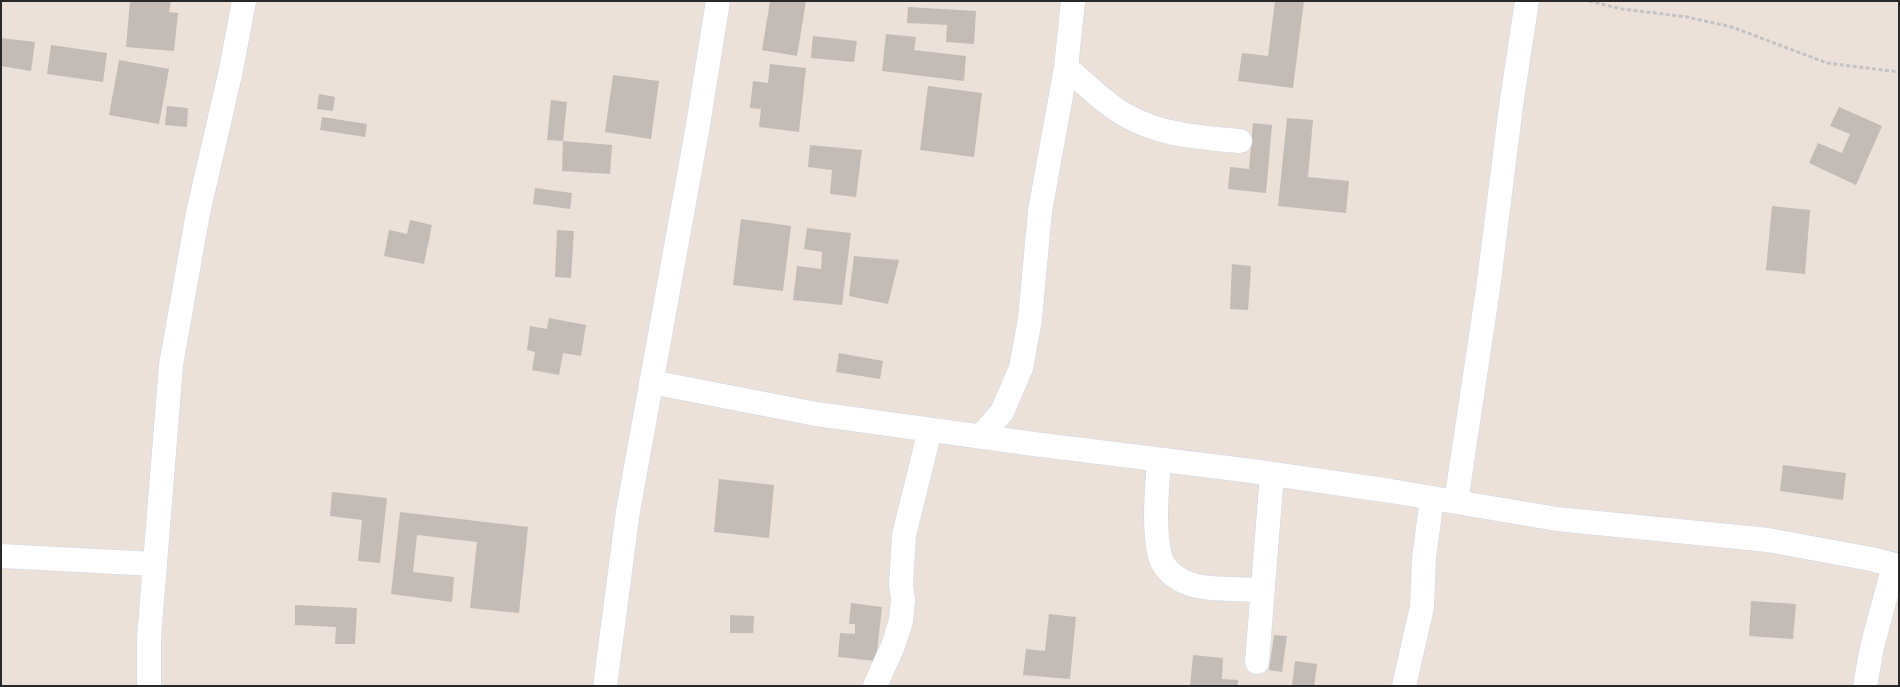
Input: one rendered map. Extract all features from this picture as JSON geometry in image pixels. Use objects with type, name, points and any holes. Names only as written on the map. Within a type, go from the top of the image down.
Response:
[{"type":"street","points":[[149,686],[149,638],[170,366],[198,213],[232,70],[244,1]]},
{"type":"street","points":[[605,686],[628,511],[697,131],[718,1]]},
{"type":"street","points":[[980,437],[1002,412],[1021,368],[1030,319],[1040,211],[1066,68],[1074,1]]},
{"type":"street","points":[[1456,502],[1488,289],[1511,106],[1528,1]]},
{"type":"street","points":[[1066,68],[1105,102],[1154,129],[1192,137],[1240,141]]},
{"type":"street","points":[[651,382],[816,414],[1272,474],[1556,519],[1768,540],[1871,559],[1896,566],[1872,647],[1864,686]]},
{"type":"street","points":[[875,686],[894,646],[900,621],[903,600],[901,585],[904,535],[930,430]]},
{"type":"street","points":[[1159,460],[1157,527],[1160,557],[1169,571],[1180,581],[1197,586],[1263,590]]},
{"type":"street","points":[[1257,662],[1272,474]]},
{"type":"street","points":[[1404,686],[1422,607],[1424,558],[1432,498]]},
{"type":"street","points":[[1,556],[155,564]]},
{"type":"path","points":[[1588,1],[1622,9],[1687,18],[1732,28],[1827,63],[1899,72]]},
{"type":"building","points":[[130,1],[171,1],[169,12],[178,13],[174,51],[126,47]]},
{"type":"building","points":[[770,1],[806,1],[797,56],[762,50]]},
{"type":"building","points":[[1275,1],[1304,1],[1293,88],[1238,81],[1242,53],[1268,56]]},
{"type":"building","points":[[908,7],[976,11],[974,44],[946,42],[947,25],[907,23]]},
{"type":"building","points":[[886,34],[916,37],[914,50],[966,56],[964,81],[882,71]]},
{"type":"building","points":[[813,36],[857,41],[854,62],[811,58]]},
{"type":"building","points":[[1,38],[35,42],[31,71],[1,66]]},
{"type":"building","points":[[51,45],[107,53],[103,82],[47,74]]},
{"type":"building","points":[[119,60],[169,69],[159,124],[109,115]]},
{"type":"building","points":[[770,64],[806,68],[799,132],[759,127],[761,109],[750,108],[753,81],[768,83]]},
{"type":"building","points":[[613,75],[659,81],[651,139],[605,132]]},
{"type":"building","points":[[928,86],[982,93],[974,157],[920,150]]},
{"type":"building","points":[[319,94],[335,97],[333,111],[317,109]]},
{"type":"building","points":[[551,100],[567,102],[563,141],[547,140]]},
{"type":"building","points":[[167,106],[188,108],[187,127],[165,125]]},
{"type":"building","points":[[1839,107],[1882,126],[1856,185],[1809,163],[1818,143],[1842,153],[1850,134],[1830,126]]},
{"type":"building","points":[[322,117],[367,124],[365,137],[320,130]]},
{"type":"building","points":[[1287,118],[1313,120],[1308,177],[1349,181],[1346,213],[1278,206]]},
{"type":"building","points":[[1253,123],[1272,125],[1266,193],[1228,189],[1230,167],[1249,169]]},
{"type":"building","points":[[563,141],[612,145],[610,174],[562,171]]},
{"type":"building","points":[[810,145],[862,150],[856,197],[830,194],[832,170],[808,167]]},
{"type":"building","points":[[535,188],[572,193],[570,209],[533,204]]},
{"type":"building","points":[[1772,206],[1810,210],[1805,274],[1766,270]]},
{"type":"building","points":[[741,219],[791,226],[783,291],[733,285]]},
{"type":"building","points":[[410,220],[432,225],[424,264],[384,256],[389,230],[407,234]]},
{"type":"building","points":[[807,228],[851,233],[842,305],[793,300],[797,266],[821,269],[822,252],[804,249]]},
{"type":"building","points":[[557,230],[574,231],[571,278],[555,277]]},
{"type":"building","points":[[854,256],[899,260],[888,304],[849,296]]},
{"type":"building","points":[[1232,264],[1251,266],[1248,310],[1230,309]]},
{"type":"building","points":[[549,318],[586,325],[581,356],[563,353],[559,375],[532,370],[535,352],[527,350],[530,326],[547,329]]},
{"type":"building","points":[[839,353],[883,361],[880,379],[836,372]]},
{"type":"building","points":[[1783,465],[1846,473],[1843,500],[1780,491]]},
{"type":"building","points":[[719,479],[774,485],[769,538],[714,532]]},
{"type":"building","points":[[332,492],[387,498],[380,563],[358,561],[362,520],[330,516]]},
{"type":"building","points":[[400,512],[528,527],[519,613],[470,608],[477,542],[417,535],[413,572],[454,577],[452,602],[391,594]]},
{"type":"building","points":[[1751,601],[1796,604],[1793,639],[1749,636]]},
{"type":"building","points":[[851,603],[882,607],[876,661],[838,657],[840,633],[855,634],[855,624],[849,624]]},
{"type":"building","points":[[295,605],[357,608],[355,644],[335,644],[336,627],[295,625]]},
{"type":"building","points":[[1049,614],[1076,617],[1070,679],[1023,675],[1026,649],[1045,651]]},
{"type":"building","points":[[730,615],[754,616],[753,633],[730,633]]},
{"type":"building","points":[[1274,635],[1287,636],[1282,672],[1269,670]]},
{"type":"building","points":[[1193,655],[1223,658],[1222,679],[1238,680],[1238,686],[1190,686]]},
{"type":"building","points":[[1295,661],[1317,664],[1314,686],[1292,686]]}]
